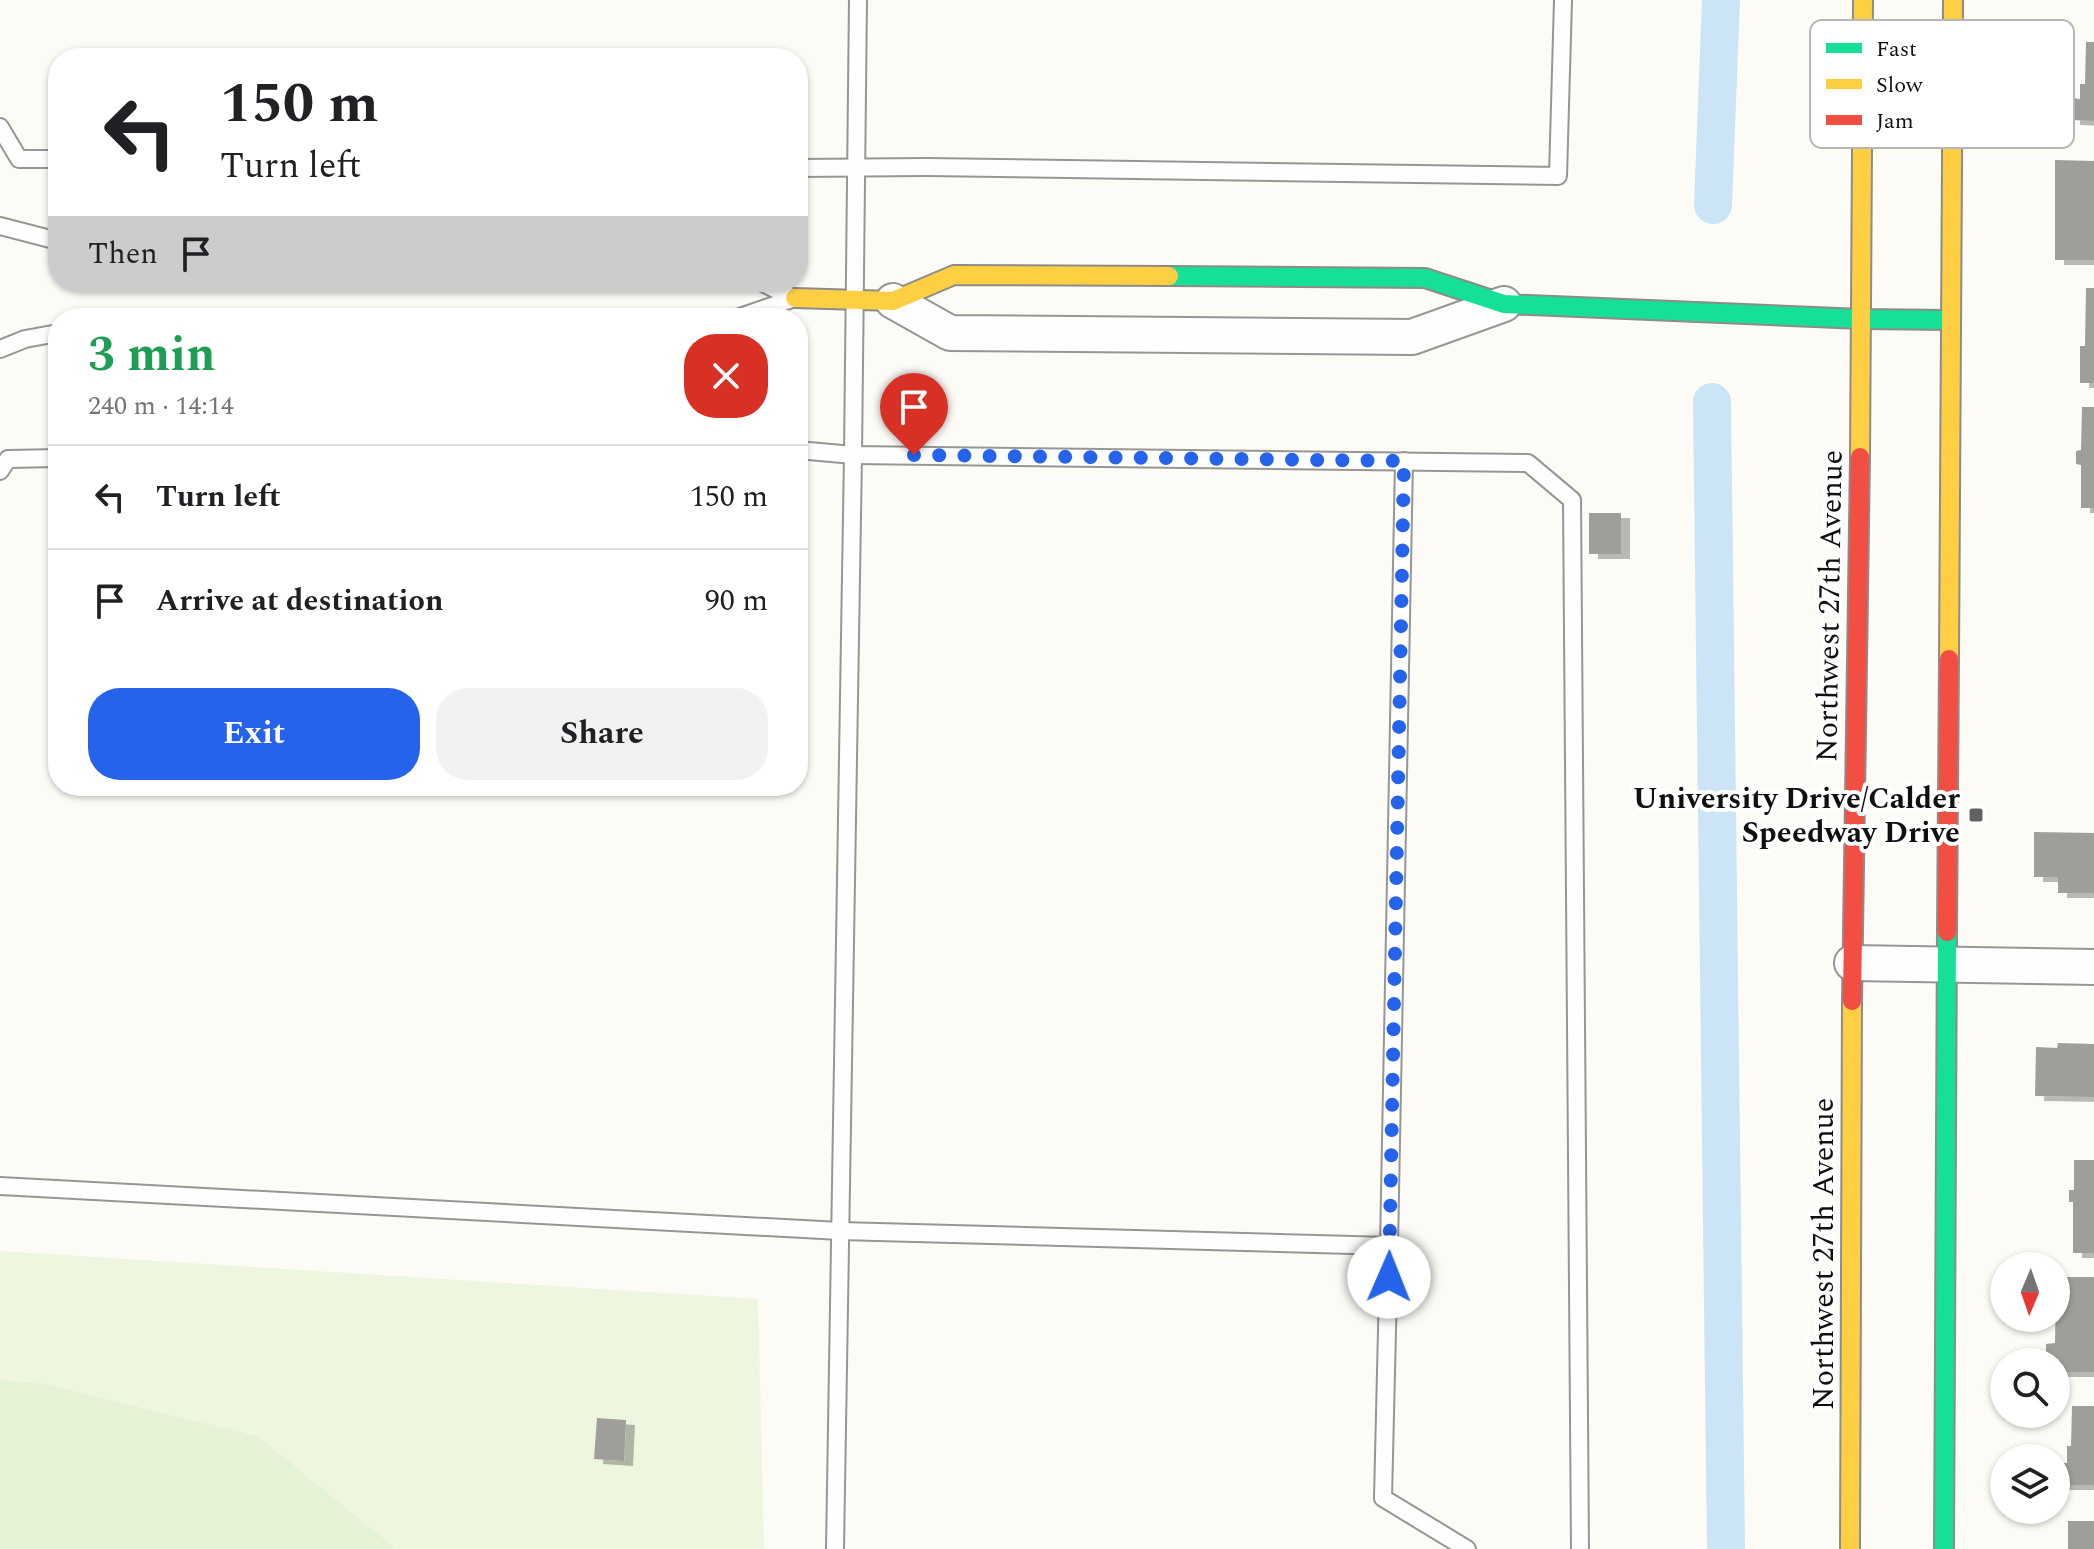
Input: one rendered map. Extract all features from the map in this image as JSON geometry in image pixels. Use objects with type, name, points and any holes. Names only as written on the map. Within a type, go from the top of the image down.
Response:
[{"type":"main road","name":"Northwest 27th Avenue","points":[[1863,0],[1863,20]]},
{"type":"main road","points":[[1953,0],[1953,20]]},
{"type":"main road","name":"Northwest 27th Avenue","points":[[1850,1549],[1852,963],[1863,148]]},
{"type":"main road","points":[[1944,1549],[1952,148]]},
{"type":"main road","points":[[795,298],[893,301],[954,275],[1425,278],[1504,304],[1950,320]]},
{"type":"street","points":[[893,301],[950,333],[1412,337],[1504,304]]},
{"type":"street","points":[[1852,963],[2094,967]]},
{"type":"lane","points":[[835,1549],[858,0]]},
{"type":"lane","points":[[808,168],[1558,176],[1563,0]]},
{"type":"lane","points":[[0,127],[19,159],[48,159]]},
{"type":"lane","points":[[0,226],[48,238]]},
{"type":"lane","points":[[782,292],[795,298]]},
{"type":"lane","points":[[766,308],[795,298]]},
{"type":"lane","points":[[0,349],[25,339],[48,335]]},
{"type":"lane","points":[[808,451],[853,455],[1528,463],[1572,500],[1580,1549]]},
{"type":"lane","points":[[0,471],[8,459],[48,458]]},
{"type":"lane","points":[[1404,461],[1383,1498],[1467,1549]]},
{"type":"lane","points":[[0,1186],[840,1231],[1389,1246]]},
{"type":"green space","points":[[0,1251],[758,1299],[764,1549],[397,1549],[258,1436],[44,1383],[0,1380]]},
{"type":"green space","points":[[0,1380],[43,1383],[258,1436],[397,1549],[0,1549]]},
{"type":"building","points":[[2086,42],[2094,42],[2094,121],[2074,120],[2074,98],[2080,99],[2080,84],[2085,84]]},
{"type":"building","points":[[2055,160],[2094,161],[2094,260],[2055,260]]},
{"type":"building","points":[[2086,288],[2094,288],[2094,383],[2080,383],[2080,346],[2085,346]]},
{"type":"building","points":[[2082,407],[2094,407],[2094,508],[2081,508],[2081,465],[2076,464],[2076,451],[2081,450]]},
{"type":"building","points":[[1589,513],[1621,513],[1621,554],[1589,554]]},
{"type":"building","points":[[2034,832],[2094,833],[2094,893],[2058,893],[2058,877],[2034,877]]},
{"type":"building","points":[[2058,1043],[2094,1044],[2094,1097],[2035,1096],[2036,1047],[2057,1048]]},
{"type":"building","points":[[2074,1160],[2094,1160],[2094,1253],[2073,1253],[2073,1202],[2069,1202],[2069,1190],[2074,1190]]},
{"type":"building","points":[[2070,1277],[2094,1277],[2094,1372],[2070,1372],[2070,1348],[2046,1348],[2046,1344],[2055,1343],[2055,1332],[2070,1332]]},
{"type":"building","points":[[2072,1406],[2094,1406],[2094,1485],[2070,1485]]},
{"type":"building","points":[[597,1418],[626,1420],[624,1461],[594,1459]]},
{"type":"building","points":[[2070,1521],[2094,1521],[2094,1549],[2068,1549]]},
{"type":"waterway","points":[[1713,205],[1721,0]]},
{"type":"waterway","points":[[1712,402],[1726,1549]]},
{"type":"traffic: fast","points":[[1169,276],[1425,278],[1504,304],[1950,320]]},
{"type":"traffic: fast","points":[[1944,1549],[1947,932]]},
{"type":"traffic: slow","points":[[1863,0],[1863,20]]},
{"type":"traffic: slow","points":[[1953,0],[1953,20]]},
{"type":"traffic: slow","points":[[1860,457],[1862,148]]},
{"type":"traffic: slow","points":[[1949,659],[1952,148]]},
{"type":"traffic: slow","points":[[795,298],[893,301],[954,275],[1169,276]]},
{"type":"traffic: slow","points":[[1850,1549],[1852,1001]]},
{"type":"traffic: jam","points":[[1852,1001],[1860,457]]},
{"type":"traffic: jam","points":[[1947,932],[1949,659]]},
{"type":"place","name":"University Drive/Calder Speedway Drive","points":[[1976,815]]},
{"type":"route","points":[[914,455],[1404,461],[1389,1277]]}]
